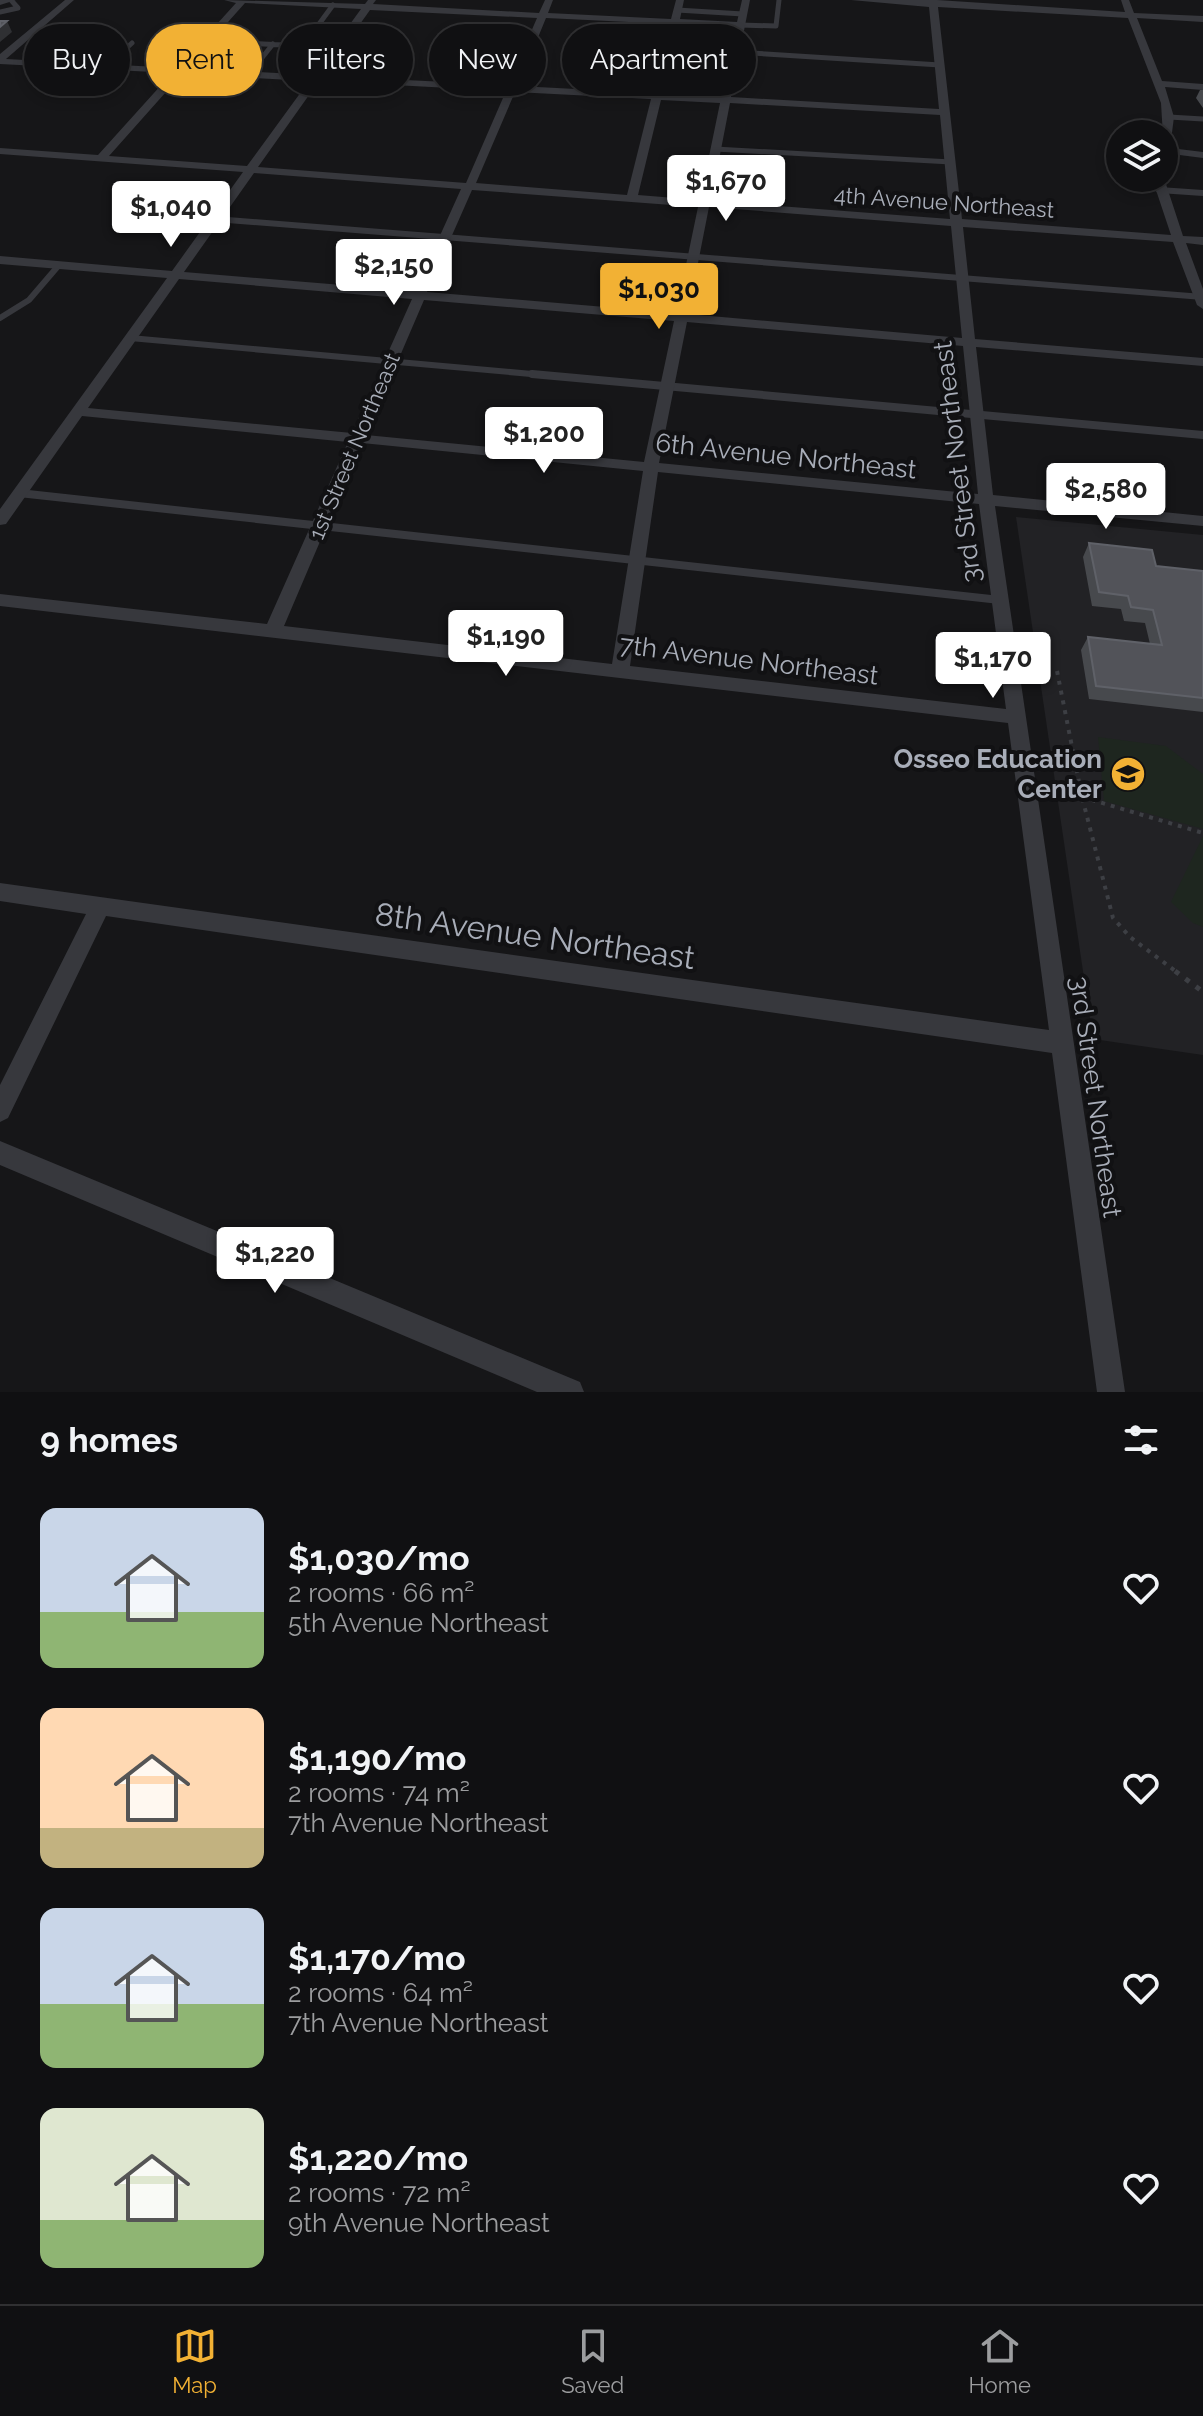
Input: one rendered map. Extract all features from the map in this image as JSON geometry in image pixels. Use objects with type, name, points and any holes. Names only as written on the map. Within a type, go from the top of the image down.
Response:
[{"type":"street","points":[[0,2],[11,0]]},
{"type":"street","points":[[0,60],[70,0]]},
{"type":"street","points":[[228,0],[333,5],[370,3],[543,15],[677,10],[743,13]]},
{"type":"street","points":[[221,24],[242,0]]},
{"type":"street","name":"1st Street Northeast","points":[[539,24],[549,0]]},
{"type":"street","points":[[855,0],[996,4],[1203,19]]},
{"type":"street","points":[[1125,0],[1169,120]]},
{"type":"street","name":"3rd Street Northeast","points":[[933,2],[986,500],[1111,1392]]},
{"type":"street","points":[[355,24],[370,3]]},
{"type":"street","points":[[0,60],[24,62]]},
{"type":"street","points":[[1158,84],[1203,87]]},
{"type":"street","points":[[100,159],[157,96]]},
{"type":"street","points":[[0,520],[303,96]]},
{"type":"street","name":"1st Street Northeast","points":[[274,629],[445,236],[510,96]]},
{"type":"street","points":[[632,199],[656,96],[946,112]]},
{"type":"street","points":[[620,671],[651,466],[726,96]]},
{"type":"street","name":"4th Avenue Northeast","points":[[0,151],[1203,241]]},
{"type":"street","points":[[1178,152],[1203,155]]},
{"type":"street","points":[[1161,192],[1202,300]]},
{"type":"street","points":[[0,260],[1203,362]]},
{"type":"street","name":"6th Avenue Northeast","points":[[78,411],[1203,521]]},
{"type":"street","name":"7th Avenue Northeast","points":[[0,600],[274,629],[1016,717]]},
{"type":"street","name":"8th Avenue Northeast","points":[[0,892],[1062,1043]]},
{"type":"street","points":[[0,1110],[100,906]]},
{"type":"street","points":[[0,1153],[570,1392]]},
{"type":"lane","points":[[0,12],[18,8],[11,0]]},
{"type":"lane","points":[[743,13],[776,26],[779,0]]},
{"type":"lane","points":[[319,24],[333,5]]},
{"type":"lane","points":[[262,44],[278,44]]},
{"type":"lane","points":[[262,58],[273,44]]},
{"type":"lane","points":[[756,53],[940,65]]},
{"type":"lane","points":[[1169,117],[1203,119]]},
{"type":"lane","points":[[715,149],[951,162]]},
{"type":"lane","points":[[1178,188],[1203,193]]},
{"type":"lane","points":[[215,219],[962,277],[1202,300]]},
{"type":"lane","points":[[0,318],[29,300],[59,265]]},
{"type":"lane","points":[[130,338],[1203,435]]},
{"type":"lane","points":[[19,493],[1000,600]]},
{"type":"path","points":[[1057,671],[1082,797],[1113,918],[1130,937],[1203,992]]},
{"type":"path","points":[[1082,797],[1203,833]]},
{"type":"shaded area","name":"Osseo Education Center","points":[[1016,517],[1203,535],[1203,1055],[1093,1039]]},
{"type":"shaded area","points":[[1098,737],[1166,746],[1203,774],[1203,829],[1104,801]]},
{"type":"shaded area","points":[[1203,836],[1203,927],[1193,923],[1171,902]]},
{"type":"building","name":"Osseo Education Center","points":[[1089,543],[1152,550],[1156,566],[1203,571],[1203,698],[1096,686],[1088,637],[1162,645],[1153,610],[1131,607],[1128,596],[1099,592]]},
{"type":"place","name":"Osseo Education Center","points":[[1128,774]]}]
